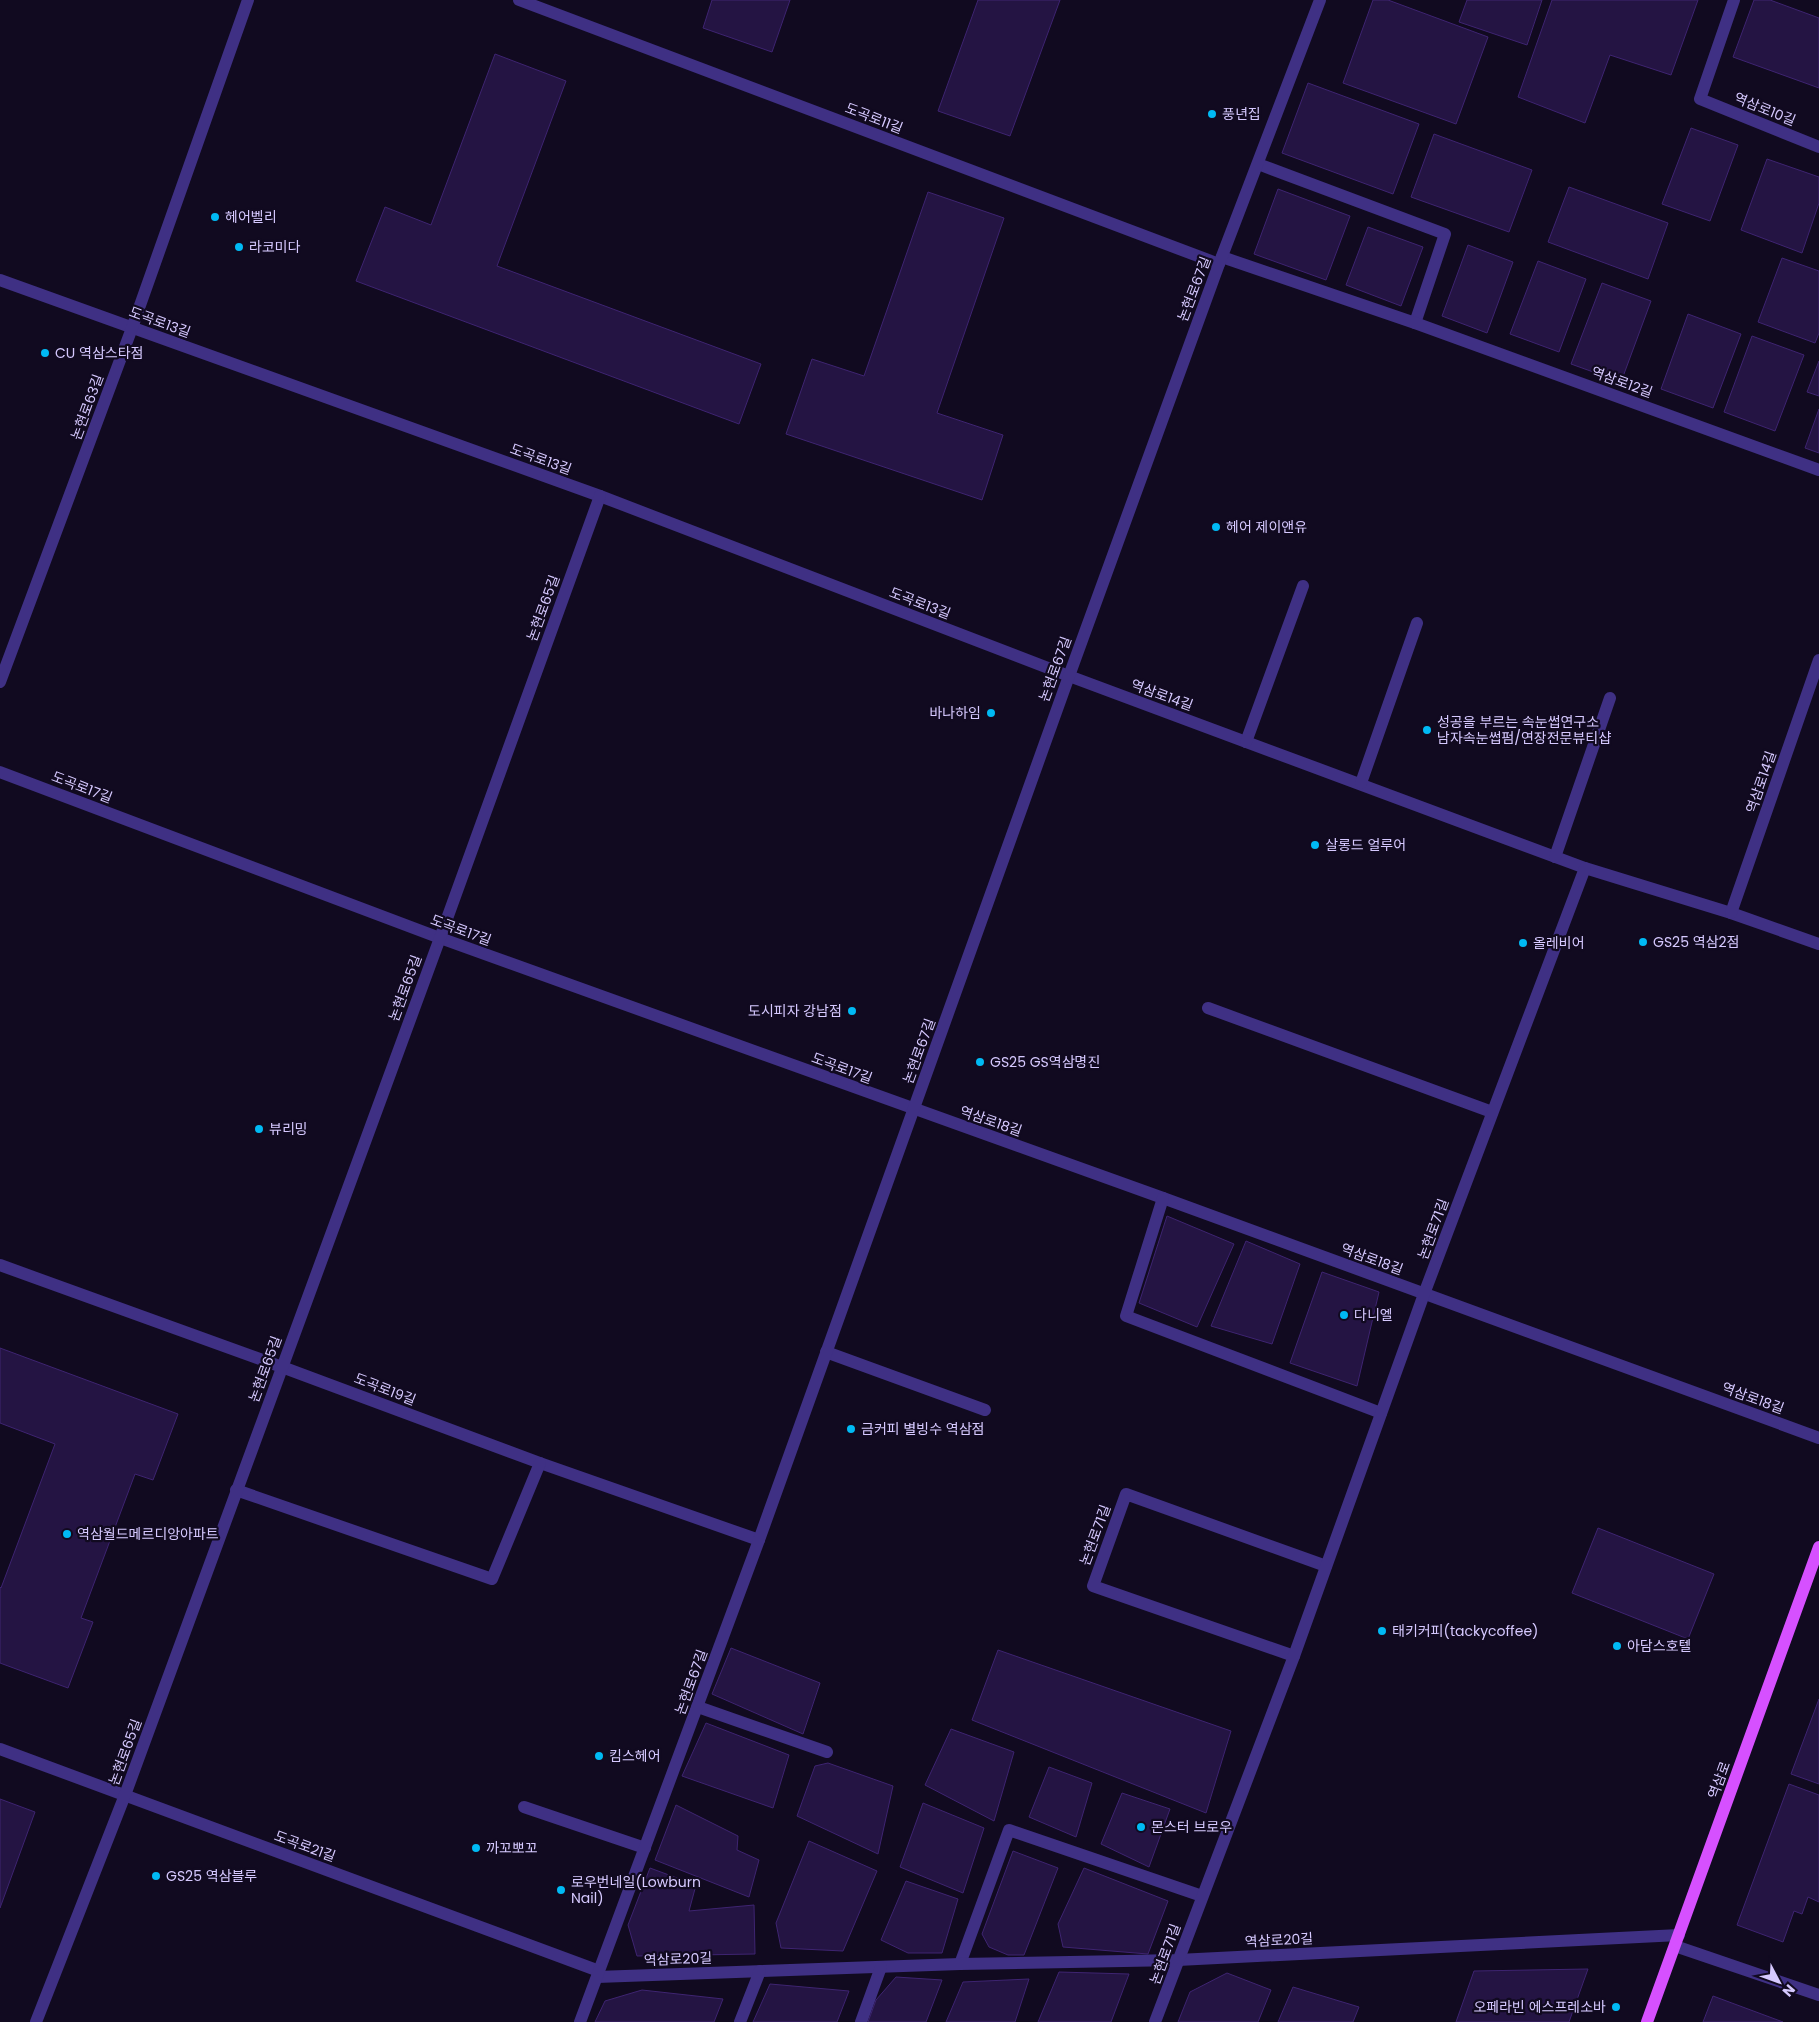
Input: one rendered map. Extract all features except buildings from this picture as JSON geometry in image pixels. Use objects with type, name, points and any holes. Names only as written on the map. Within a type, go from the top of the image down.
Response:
[{"type":"main road","name":"역삼로","points":[[1647,2022],[1819,1547]]},
{"type":"street","name":"논현로63길","points":[[0,682],[132,328],[248,0]]},
{"type":"street","name":"도곡로11길","points":[[519,0],[1221,260]]},
{"type":"street","name":"논현로67길","points":[[580,2022],[759,1540],[1069,676],[1221,260],[1320,0]]},
{"type":"street","name":"역삼로10길","points":[[1734,0],[1700,98],[1819,147]]},
{"type":"street","points":[[1258,164],[1445,234],[1415,323]]},
{"type":"street","name":"역삼로12길","points":[[1221,260],[1415,323],[1819,470]]},
{"type":"street","name":"도곡로13길","points":[[0,280],[600,496],[1069,676]]},
{"type":"street","name":"논현로65길","points":[[36,2022],[125,1795],[440,938],[600,496]]},
{"type":"street","points":[[1246,742],[1303,586]]},
{"type":"street","points":[[1361,783],[1417,623]]},
{"type":"street","name":"역삼로14길","points":[[1731,913],[1819,660]]},
{"type":"street","name":"역삼로14길","points":[[1069,676],[1361,783],[1585,868],[1731,913],[1819,944]]},
{"type":"street","points":[[1555,857],[1610,698]]},
{"type":"street","name":"도곡로17길","points":[[0,772],[440,938],[914,1110]]},
{"type":"street","name":"논현로71길","points":[[1155,2022],[1294,1656],[1424,1294],[1585,868]]},
{"type":"street","points":[[1208,1008],[1492,1112]]},
{"type":"street","name":"역삼로18길","points":[[914,1110],[1163,1198],[1819,1438]]},
{"type":"street","points":[[1163,1198],[1126,1316],[1381,1413]]},
{"type":"street","name":"도곡로19길","points":[[0,1265],[540,1463],[759,1540]]},
{"type":"street","points":[[826,1352],[985,1410]]},
{"type":"street","points":[[236,1490],[492,1579],[540,1463]]},
{"type":"street","name":"논현로71길","points":[[1294,1656],[1093,1586],[1122,1504],[1126,1494],[1326,1566]]},
{"type":"street","points":[[698,1707],[827,1752]]},
{"type":"street","name":"도곡로21길","points":[[0,1750],[125,1795],[598,1974]]},
{"type":"street","points":[[524,1807],[645,1848]]},
{"type":"street","points":[[960,1964],[1009,1830],[1202,1896]]},
{"type":"street","points":[[1677,1941],[1819,1994]]},
{"type":"street","name":"역삼로20길","points":[[598,1974],[1178,1960],[1677,1941]]},
{"type":"street","points":[[861,2022],[881,1967]]},
{"type":"street","points":[[740,2022],[760,1971]]},
{"type":"place","name":"풍년집","points":[[1212,114]]},
{"type":"place","name":"헤어벨리","points":[[215,217]]},
{"type":"place","name":"라코미다","points":[[239,247]]},
{"type":"place","name":"CU 역삼스타점","points":[[45,353]]},
{"type":"place","name":"헤어 제이앤유","points":[[1216,527]]},
{"type":"place","name":"바나하임","points":[[991,713]]},
{"type":"place","name":"성공을 부르는 속눈썹연구소 남자속눈썹펌/연장전문뷰티샵","points":[[1427,730]]},
{"type":"place","name":"살롱드 얼루어","points":[[1315,845]]},
{"type":"place","name":"GS25 역삼2점","points":[[1643,942]]},
{"type":"place","name":"올레비어","points":[[1523,943]]},
{"type":"place","name":"도시피자 강남점","points":[[852,1011]]},
{"type":"place","name":"GS25 GS역삼명진","points":[[980,1062]]},
{"type":"place","name":"뷰리밍","points":[[259,1129]]},
{"type":"place","name":"다니엘","points":[[1344,1315]]},
{"type":"place","name":"금커피 별빙수 역삼점","points":[[851,1429]]},
{"type":"place","name":"역삼월드메르디앙아파트","points":[[67,1534]]},
{"type":"place","name":"태키커피(tackycoffee)","points":[[1382,1631]]},
{"type":"place","name":"아담스호텔","points":[[1617,1646]]},
{"type":"place","name":"킴스헤어","points":[[599,1756]]},
{"type":"place","name":"몬스터 브로우","points":[[1141,1827]]},
{"type":"place","name":"까꼬뽀꼬","points":[[476,1848]]},
{"type":"place","name":"GS25 역삼블루","points":[[156,1876]]},
{"type":"place","name":"로우번네일(Lowburn Nail)","points":[[561,1890]]},
{"type":"place","name":"오페라빈 에스프레소바","points":[[1616,2007]]}]
